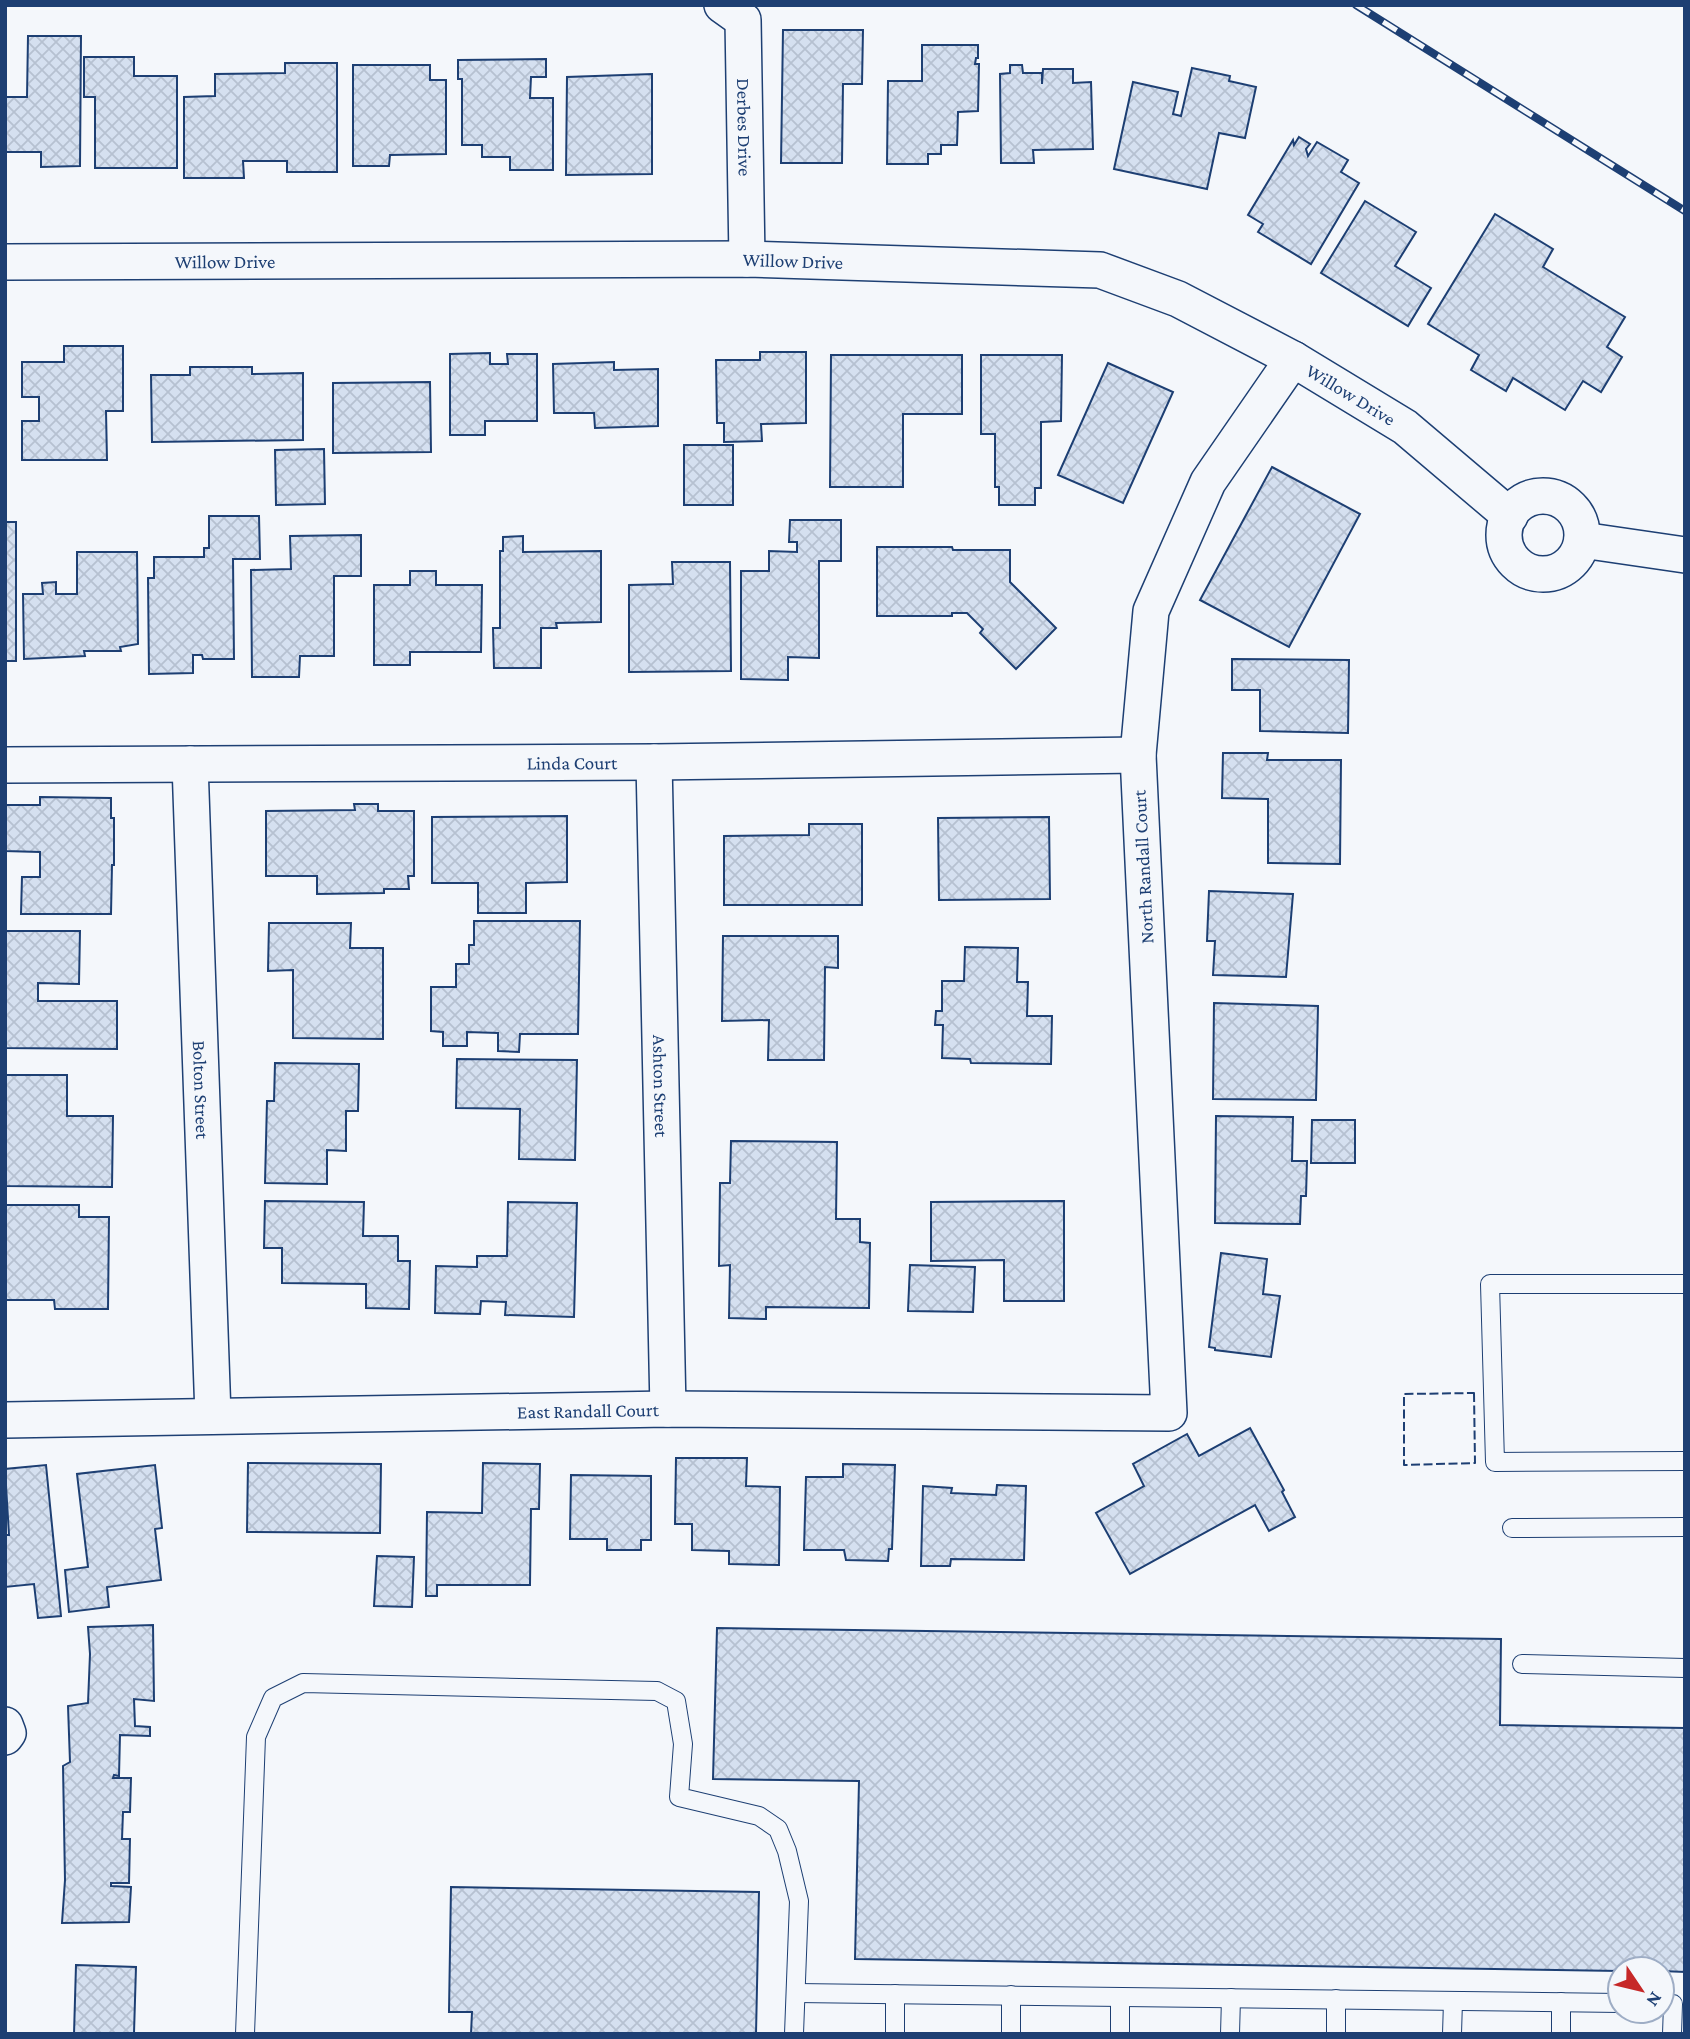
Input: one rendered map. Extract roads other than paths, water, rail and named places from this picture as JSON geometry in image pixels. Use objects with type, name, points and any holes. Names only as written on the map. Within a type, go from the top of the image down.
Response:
[{"type":"street","name":"Derbes Drive","points":[[722,5],[743,20],[747,259]]},
{"type":"street","name":"Willow Drive","points":[[5,262],[747,259],[1100,270],[1178,299],[1293,359],[1405,427],[1510,516]]},
{"type":"street","name":"North Randall Court","points":[[1169,1413],[1138,755],[1151,611],[1208,482],[1293,359]]},
{"type":"street","points":[[1543,496],[1556,498],[1577,514],[1582,527],[1578,552],[1561,570],[1536,574],[1525,570],[1508,552],[1504,540],[1510,516],[1518,505],[1529,499],[1543,496]]},
{"type":"street","points":[[1582,540],[1685,555]]},
{"type":"street","name":"Linda Court","points":[[5,765],[654,762],[1138,755]]},
{"type":"street","name":"Ashton Street","points":[[654,762],[668,1409]]},
{"type":"street","name":"Bolton Street","points":[[190,764],[213,1416]]},
{"type":"street","name":"East Randall Court","points":[[5,1420],[668,1409],[1169,1413]]},
{"type":"street","points":[[5,1725],[8,1732],[5,1737]]},
{"type":"lane","points":[[1685,1284],[1490,1284],[1495,1462],[1685,1461]]},
{"type":"lane","points":[[1512,1528],[1685,1527]]},
{"type":"lane","points":[[1522,1664],[1685,1668]]},
{"type":"lane","points":[[245,2034],[256,1737],[274,1698],[303,1683],[657,1691],[676,1701],[683,1744],[679,1797],[759,1816],[778,1829],[787,1851],[799,1901],[794,2034]]},
{"type":"lane","points":[[796,1993],[1606,2003]]},
{"type":"lane","points":[[895,1994],[895,2034]]},
{"type":"lane","points":[[1011,1995],[1011,2034]]},
{"type":"lane","points":[[1120,1997],[1120,2034]]},
{"type":"lane","points":[[1230,2034],[1231,1998]]},
{"type":"lane","points":[[1336,2000],[1336,2034]]},
{"type":"lane","points":[[1452,2034],[1453,2001]]},
{"type":"lane","points":[[1561,2002],[1561,2034]]},
{"type":"railway","points":[[1356,5],[1685,211]]}]
